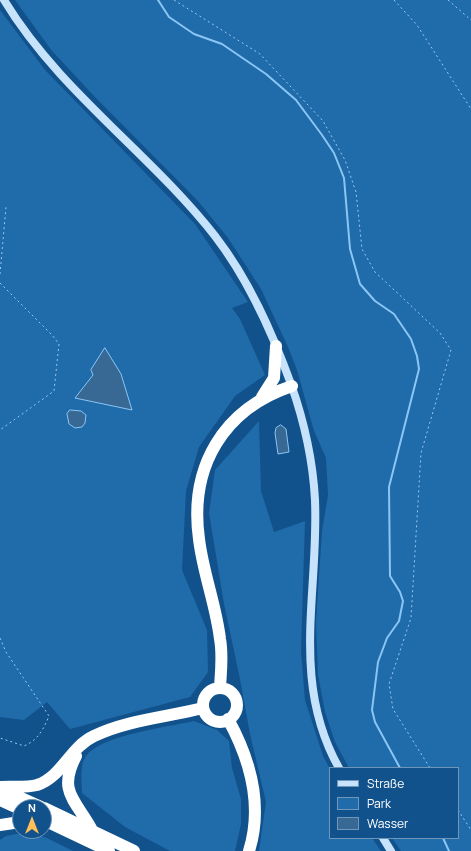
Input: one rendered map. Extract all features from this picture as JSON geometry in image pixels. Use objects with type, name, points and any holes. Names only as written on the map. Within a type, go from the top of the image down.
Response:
[{"type":"highway","points":[[262,398],[274,378],[276,346]]},
{"type":"highway","points":[[220,688],[222,656],[220,639],[199,539],[197,497],[203,470],[214,445],[224,430],[241,414],[262,398],[292,386]]},
{"type":"highway","points":[[220,688],[229,690],[235,696],[237,703],[236,711],[223,722],[214,721],[205,714],[203,708],[203,702],[206,694],[213,689],[220,688]]},
{"type":"highway","points":[[0,788],[36,785],[46,781],[56,773],[75,749],[92,737],[107,730],[203,708]]},
{"type":"highway","points":[[228,719],[248,762],[253,790],[254,820],[249,851]]},
{"type":"highway","points":[[83,744],[71,765],[68,777],[69,792],[74,804],[85,817],[92,830]]},
{"type":"highway","points":[[0,788],[24,799]]},
{"type":"highway","points":[[0,800],[12,805]]},
{"type":"highway","points":[[52,812],[134,851]]},
{"type":"highway","points":[[0,825],[12,823]]},
{"type":"highway","points":[[52,824],[109,851]]},
{"type":"main road","points":[[4,0],[26,33],[49,60],[161,177],[214,236],[255,299],[276,346],[292,386],[310,454],[315,501],[309,649],[312,690],[322,729],[339,767]]},
{"type":"main road","points":[[384,839],[391,851]]},
{"type":"path","points":[[174,0],[260,54],[323,121],[345,160],[356,192],[362,249],[375,272],[440,333],[451,350],[421,453],[411,618],[390,684],[393,709],[429,767]]},
{"type":"path","points":[[394,0],[417,25],[471,109]]},
{"type":"path","points":[[448,0],[471,20]]},
{"type":"path","points":[[0,274],[6,207]]},
{"type":"path","points":[[0,283],[52,335],[59,344],[54,391],[0,430]]},
{"type":"path","points":[[0,638],[6,652],[48,716],[44,729],[33,742],[24,746],[0,738]]},
{"type":"path","points":[[459,812],[471,830]]},
{"type":"green space","points":[[15,0],[471,0],[471,851],[401,851],[393,839],[459,839],[459,767],[348,767],[335,742],[325,712],[318,675],[316,622],[322,531],[328,495],[326,458],[314,431],[297,370],[261,289],[228,238],[198,201],[95,97],[52,51]]},
{"type":"green space","points":[[0,10],[45,70],[195,224],[248,302],[232,308],[240,319],[265,375],[235,396],[199,447],[186,491],[182,570],[207,630],[208,672],[190,697],[70,729],[47,702],[24,720],[0,717]]},
{"type":"green space","points":[[259,421],[261,491],[274,532],[305,521],[301,651],[305,700],[323,756],[329,767],[329,839],[373,839],[381,851],[259,851],[266,802],[250,734],[224,604],[209,513],[215,470]]},
{"type":"green space","points":[[194,721],[217,730],[229,741],[232,768],[241,799],[241,824],[235,851],[170,851],[125,827],[82,793],[82,764],[86,756],[94,749],[120,737]]},
{"type":"green space","points":[[12,835],[12,839],[49,839],[73,851],[0,851],[0,840],[6,836]]},
{"type":"water","points":[[105,348],[121,374],[132,410],[75,398],[93,375],[91,370]]},
{"type":"water","points":[[70,410],[81,411],[86,415],[85,423],[82,427],[75,428],[69,424],[67,414]]},
{"type":"water","points":[[281,425],[286,429],[289,452],[278,454],[275,433],[276,428]]},
{"type":"waterway","points":[[158,0],[169,17],[194,34],[222,44],[266,74],[296,100],[322,135],[334,153],[344,178],[350,249],[360,284],[375,301],[394,314],[411,339],[417,356],[419,369],[389,487],[390,576],[400,592],[403,601],[399,621],[387,638],[378,662],[372,710],[375,722],[399,767]]},
{"type":"waterway","points":[[443,839],[449,851]]}]
